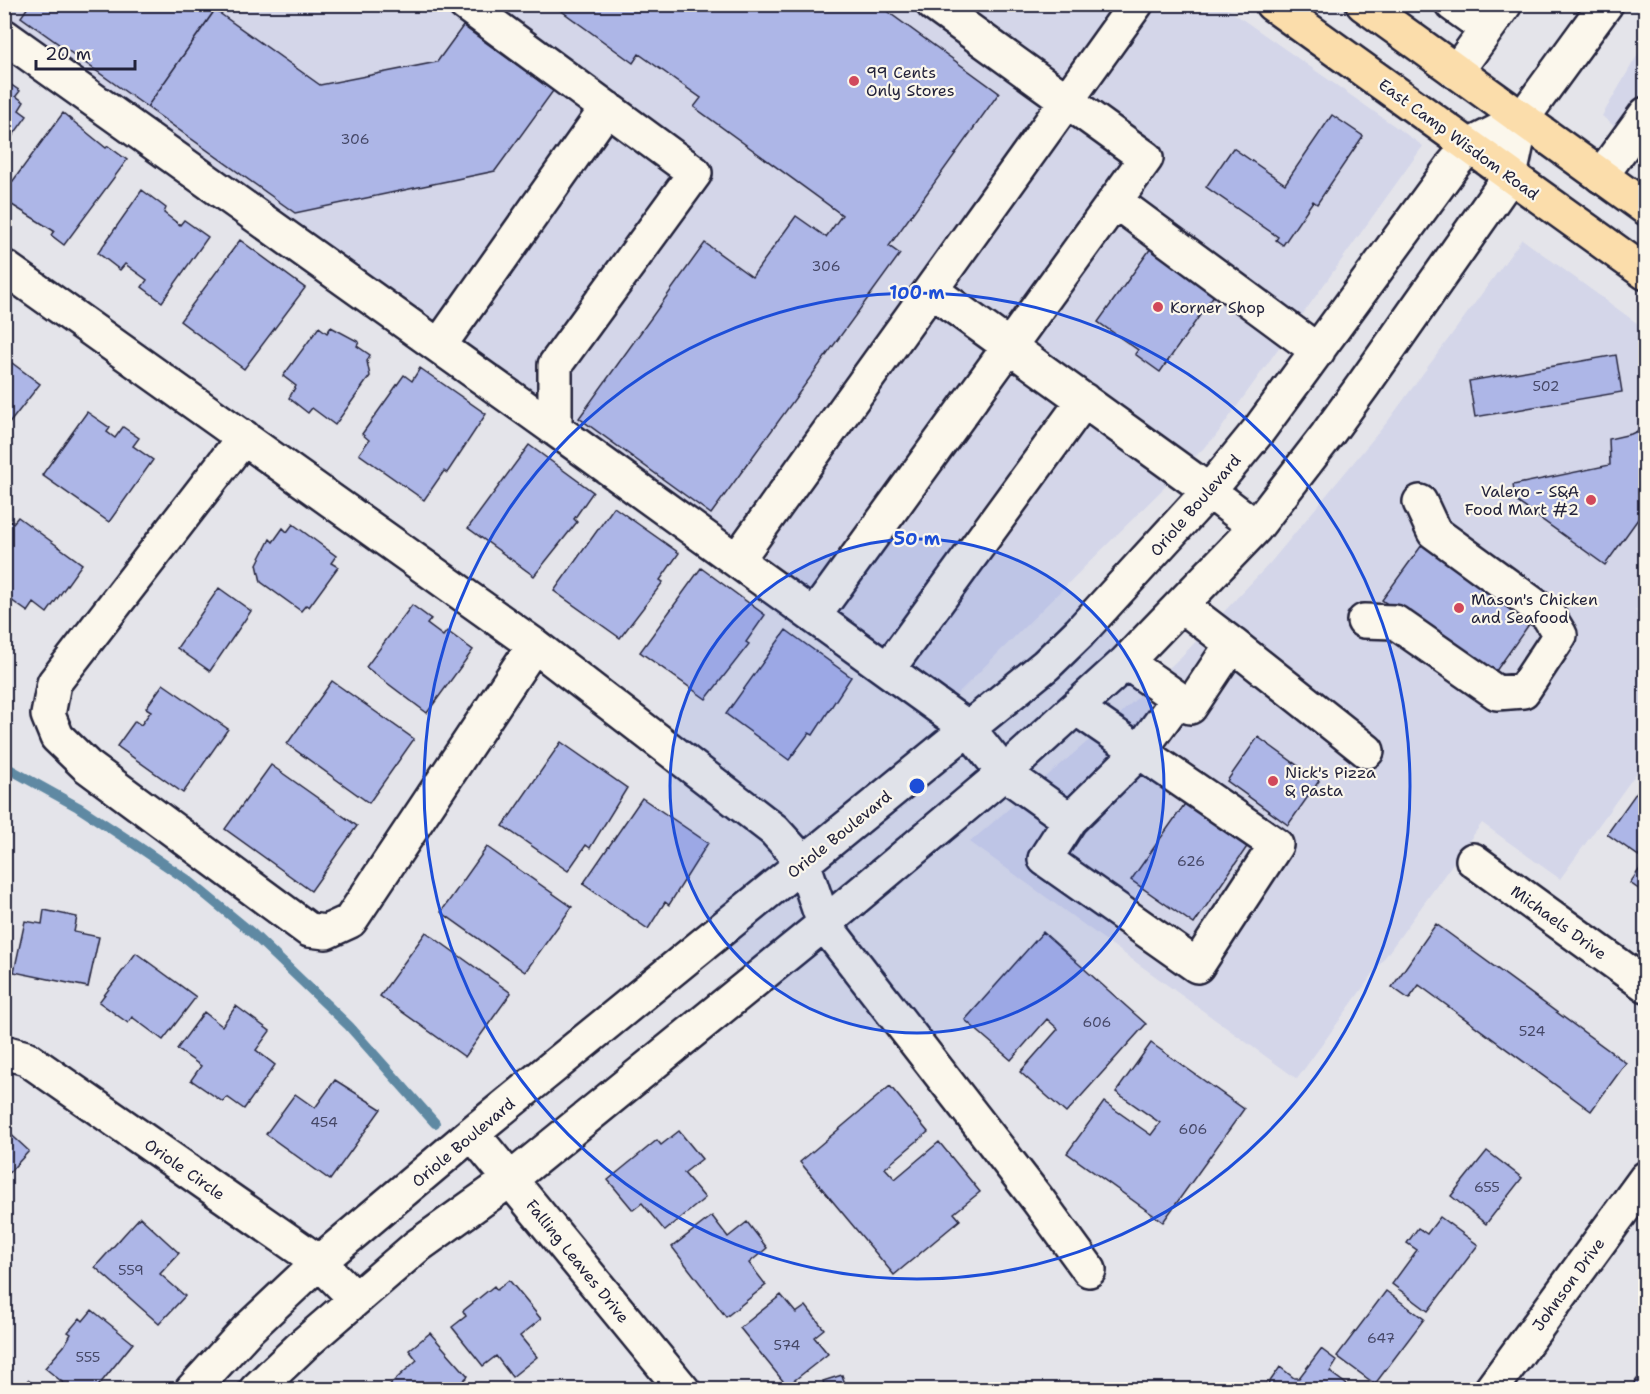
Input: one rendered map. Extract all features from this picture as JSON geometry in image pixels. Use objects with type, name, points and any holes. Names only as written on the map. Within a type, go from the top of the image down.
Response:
[{"type":"main road","name":"East Camp Wisdom Road","points":[[1272,4],[1646,273]]},
{"type":"main road","points":[[1363,4],[1646,208]]},
{"type":"street","points":[[465,4],[695,173],[555,365],[555,429]]},
{"type":"street","points":[[814,616],[1146,158],[933,4]]},
{"type":"street","points":[[1452,4],[1496,17],[1456,72]]},
{"type":"street","name":"Oriole Boulevard","points":[[256,1389],[416,1247],[511,1179],[824,924],[1004,773],[1126,662],[1181,606],[1256,527],[1328,435],[1510,176],[1522,119],[1606,4]]},
{"type":"street","points":[[737,560],[1068,100],[1122,9]]},
{"type":"street","points":[[4,36],[888,669],[968,728],[1004,773],[1071,820]]},
{"type":"street","points":[[440,346],[607,108]]},
{"type":"street","points":[[1601,176],[1646,114]]},
{"type":"street","name":"Oriole Boulevard","points":[[192,1389],[248,1329],[319,1262],[472,1133],[1046,665],[1079,633],[1209,491],[1259,430],[1469,146],[1522,119]]},
{"type":"street","points":[[1115,201],[1318,351]]},
{"type":"street","points":[[4,267],[534,645],[774,830],[803,862],[824,924],[1038,1200],[1089,1270]]},
{"type":"street","points":[[931,290],[1256,527]]},
{"type":"street","points":[[888,669],[1084,400]]},
{"type":"street","points":[[244,437],[54,683],[48,715],[57,738],[87,766],[309,930],[326,932],[350,921],[534,645]]},
{"type":"street","points":[[1364,621],[1395,622],[1497,693],[1523,691],[1560,634],[1548,615],[1434,532],[1420,502]]},
{"type":"street","points":[[1181,606],[1367,751]]},
{"type":"street","points":[[1126,662],[1190,707],[1232,644]]},
{"type":"street","points":[[1076,708],[1139,752],[1276,845],[1197,966],[1045,859],[1071,820],[1139,752],[1178,699]]},
{"type":"street","name":"Michaels Drive","points":[[1473,860],[1646,985]]},
{"type":"street","name":"Oriole Circle","points":[[4,1052],[26,1058],[319,1262],[356,1299]]},
{"type":"street","name":"Falling Leaves Drive","points":[[472,1133],[683,1389]]},
{"type":"street","name":"Johnson Drive","points":[[1491,1389],[1646,1178]]},
{"type":"shaded area","points":[[5,4],[1222,5],[1423,146],[1215,437],[938,713],[5,41]]},
{"type":"shaded area","points":[[1645,42],[1645,152],[1602,116]]},
{"type":"shaded area","points":[[1522,239],[1645,329],[1646,597],[1635,611],[1645,619],[1645,761],[1560,879],[1482,823],[1297,1079],[970,842],[1121,713],[1184,654],[1270,563],[1388,421]]},
{"type":"building","points":[[30,4],[219,4],[147,107],[21,17]]},
{"type":"building","points":[[552,4],[877,4],[999,93],[889,246],[900,254],[711,514],[579,418],[705,243],[752,277],[796,216],[826,237],[842,215],[694,107],[701,98],[639,54],[633,63]]},
{"type":"building","points":[[215,10],[320,85],[437,62],[463,26],[553,91],[495,171],[295,213],[147,107]]},
{"type":"building","points":[[4,80],[20,91],[16,96],[24,102],[19,110],[27,116],[4,148]]},
{"type":"building","points":[[63,113],[106,148],[108,146],[127,160],[64,245],[51,235],[54,231],[4,200],[4,193]]},
{"type":"building","points":[[1332,115],[1363,136],[1317,204],[1313,201],[1283,245],[1276,240],[1278,237],[1206,187],[1233,148],[1285,184]]},
{"type":"building","points":[[142,190],[166,208],[164,213],[180,225],[184,220],[208,237],[162,302],[142,287],[147,280],[125,264],[120,270],[98,253]]},
{"type":"building","points":[[240,240],[305,288],[244,369],[180,321]]},
{"type":"building","name":"Korner Shop","points":[[1151,248],[1217,291],[1160,372],[1135,354],[1138,350],[1098,322]]},
{"type":"building","points":[[319,327],[327,333],[331,327],[359,342],[357,346],[370,355],[367,361],[370,376],[335,425],[312,408],[308,413],[289,398],[296,386],[283,376]]},
{"type":"building","points":[[1616,355],[1622,392],[1475,417],[1469,381]]},
{"type":"building","points":[[4,357],[40,384],[4,430]]},
{"type":"building","points":[[420,368],[486,414],[447,473],[444,471],[424,500],[359,454],[369,440],[362,434],[404,375],[412,381]]},
{"type":"building","points":[[87,412],[110,428],[107,432],[115,438],[123,427],[139,438],[133,446],[153,460],[109,522],[42,475]]},
{"type":"building","points":[[1646,427],[1646,508],[1605,565],[1516,501],[1513,485],[1610,465],[1609,439],[1631,434]]},
{"type":"building","points":[[529,445],[593,492],[574,519],[577,522],[534,576],[468,528]]},
{"type":"building","points":[[614,507],[679,553],[660,580],[663,582],[620,638],[554,591]]},
{"type":"building","points":[[18,517],[82,564],[47,613],[34,603],[28,612],[4,595],[4,528]]},
{"type":"building","points":[[293,524],[336,556],[331,563],[338,567],[309,607],[306,605],[301,611],[261,582],[257,564],[270,539],[273,542],[283,528],[287,532]]},
{"type":"building","name":"Mason's Chicken and Seafood","points":[[1427,538],[1535,616],[1491,678],[1382,600]]},
{"type":"building","points":[[701,568],[765,615],[746,642],[749,644],[706,699],[640,652]]},
{"type":"building","points":[[219,588],[251,611],[210,671],[177,648]]},
{"type":"building","points":[[412,605],[431,619],[427,624],[443,636],[447,631],[473,650],[427,713],[366,667]]},
{"type":"building","points":[[786,630],[851,677],[813,735],[809,733],[789,760],[726,714]]},
{"type":"building","points":[[332,681],[414,739],[369,803],[287,744]]},
{"type":"building","points":[[163,684],[228,729],[183,793],[117,746],[135,721],[141,725],[151,711],[146,708]]},
{"type":"building","name":"Nick's Pizza & Pasta","points":[[1258,737],[1319,781],[1288,825],[1227,781]]},
{"type":"building","points":[[561,742],[627,788],[590,848],[586,845],[568,871],[503,826]]},
{"type":"building","points":[[271,765],[357,826],[311,891],[225,829]]},
{"type":"building","points":[[1646,779],[1646,856],[1643,859],[1607,834]]},
{"type":"building","points":[[642,798],[708,843],[669,905],[665,902],[648,929],[583,884]]},
{"type":"building","points":[[1189,798],[1251,841],[1194,924],[1131,880]]},
{"type":"building","points":[[487,847],[572,907],[525,972],[441,912]]},
{"type":"building","points":[[1646,860],[1646,894],[1630,883]]},
{"type":"building","points":[[44,910],[77,917],[74,932],[99,937],[88,987],[14,972],[25,921],[42,924]]},
{"type":"building","points":[[1436,924],[1626,1063],[1591,1111],[1419,985],[1409,999],[1392,987]]},
{"type":"building","points":[[426,932],[511,993],[465,1057],[380,996]]},
{"type":"building","points":[[1043,932],[1146,1024],[1066,1113],[1020,1072],[1058,1029],[1047,1019],[1011,1060],[965,1020]]},
{"type":"building","points":[[136,953],[196,997],[163,1040],[132,1017],[128,1023],[99,1002]]},
{"type":"building","points":[[236,1006],[270,1031],[256,1050],[275,1065],[244,1109],[227,1097],[223,1102],[191,1080],[201,1066],[177,1049],[204,1012],[222,1026]]},
{"type":"building","points":[[1151,1043],[1244,1109],[1163,1222],[1067,1153],[1104,1102],[1151,1135],[1160,1123],[1116,1092]]},
{"type":"building","points":[[335,1080],[381,1109],[330,1180],[266,1134],[295,1094],[315,1108]]},
{"type":"building","points":[[890,1086],[928,1132],[885,1168],[895,1179],[939,1142],[980,1192],[954,1213],[960,1220],[894,1275],[800,1162]]},
{"type":"building","points":[[4,1128],[29,1151],[4,1178]]},
{"type":"building","points":[[679,1131],[702,1159],[684,1173],[705,1198],[665,1231],[642,1203],[633,1210],[608,1180],[657,1140],[661,1145]]},
{"type":"building","points":[[1487,1151],[1522,1178],[1486,1224],[1451,1196]]},
{"type":"building","points":[[712,1216],[728,1237],[747,1222],[767,1248],[749,1263],[766,1285],[726,1317],[672,1247]]},
{"type":"building","points":[[140,1217],[179,1253],[160,1274],[185,1296],[159,1324],[95,1267]]},
{"type":"building","points":[[1440,1217],[1478,1245],[1428,1311],[1392,1284],[1417,1250],[1407,1243],[1418,1228],[1427,1234]]},
{"type":"building","points":[[509,1280],[541,1319],[520,1336],[537,1357],[512,1377],[496,1356],[483,1366],[452,1327],[466,1316],[463,1311],[494,1286],[497,1290]]},
{"type":"building","points":[[1386,1291],[1424,1319],[1375,1384],[1337,1356]]},
{"type":"building","points":[[781,1295],[796,1313],[806,1306],[824,1329],[814,1337],[828,1354],[787,1386],[740,1328]]},
{"type":"building","points":[[92,1310],[133,1343],[95,1390],[72,1390],[45,1368],[64,1346],[71,1334],[68,1332],[80,1318],[83,1321]]},
{"type":"building","points":[[430,1333],[468,1376],[453,1390],[384,1390],[417,1360],[409,1350]]},
{"type":"building","points":[[1321,1349],[1337,1361],[1330,1372],[1354,1390],[1264,1390],[1280,1367],[1294,1378],[1299,1378]]},
{"type":"building","points":[[842,1375],[847,1390],[825,1390],[823,1381]]},
{"type":"building","points":[[1637,1379],[1646,1385],[1646,1390],[1629,1390]]},
{"type":"building","points":[[28,1380],[41,1390],[21,1390]]},
{"type":"waterway","points":[[4,766],[78,807],[130,841],[189,881],[252,933],[349,1026],[435,1123]]},
{"type":"place","name":"99 Cents Only Stores","points":[[854,81]]},
{"type":"place","name":"Korner Shop","points":[[1158,307]]},
{"type":"place","name":"Valero - S&A Food Mart #2","points":[[1591,500]]},
{"type":"place","name":"Mason's Chicken and Seafood","points":[[1459,608]]},
{"type":"place","name":"Nick's Pizza & Pasta","points":[[1273,781]]}]
